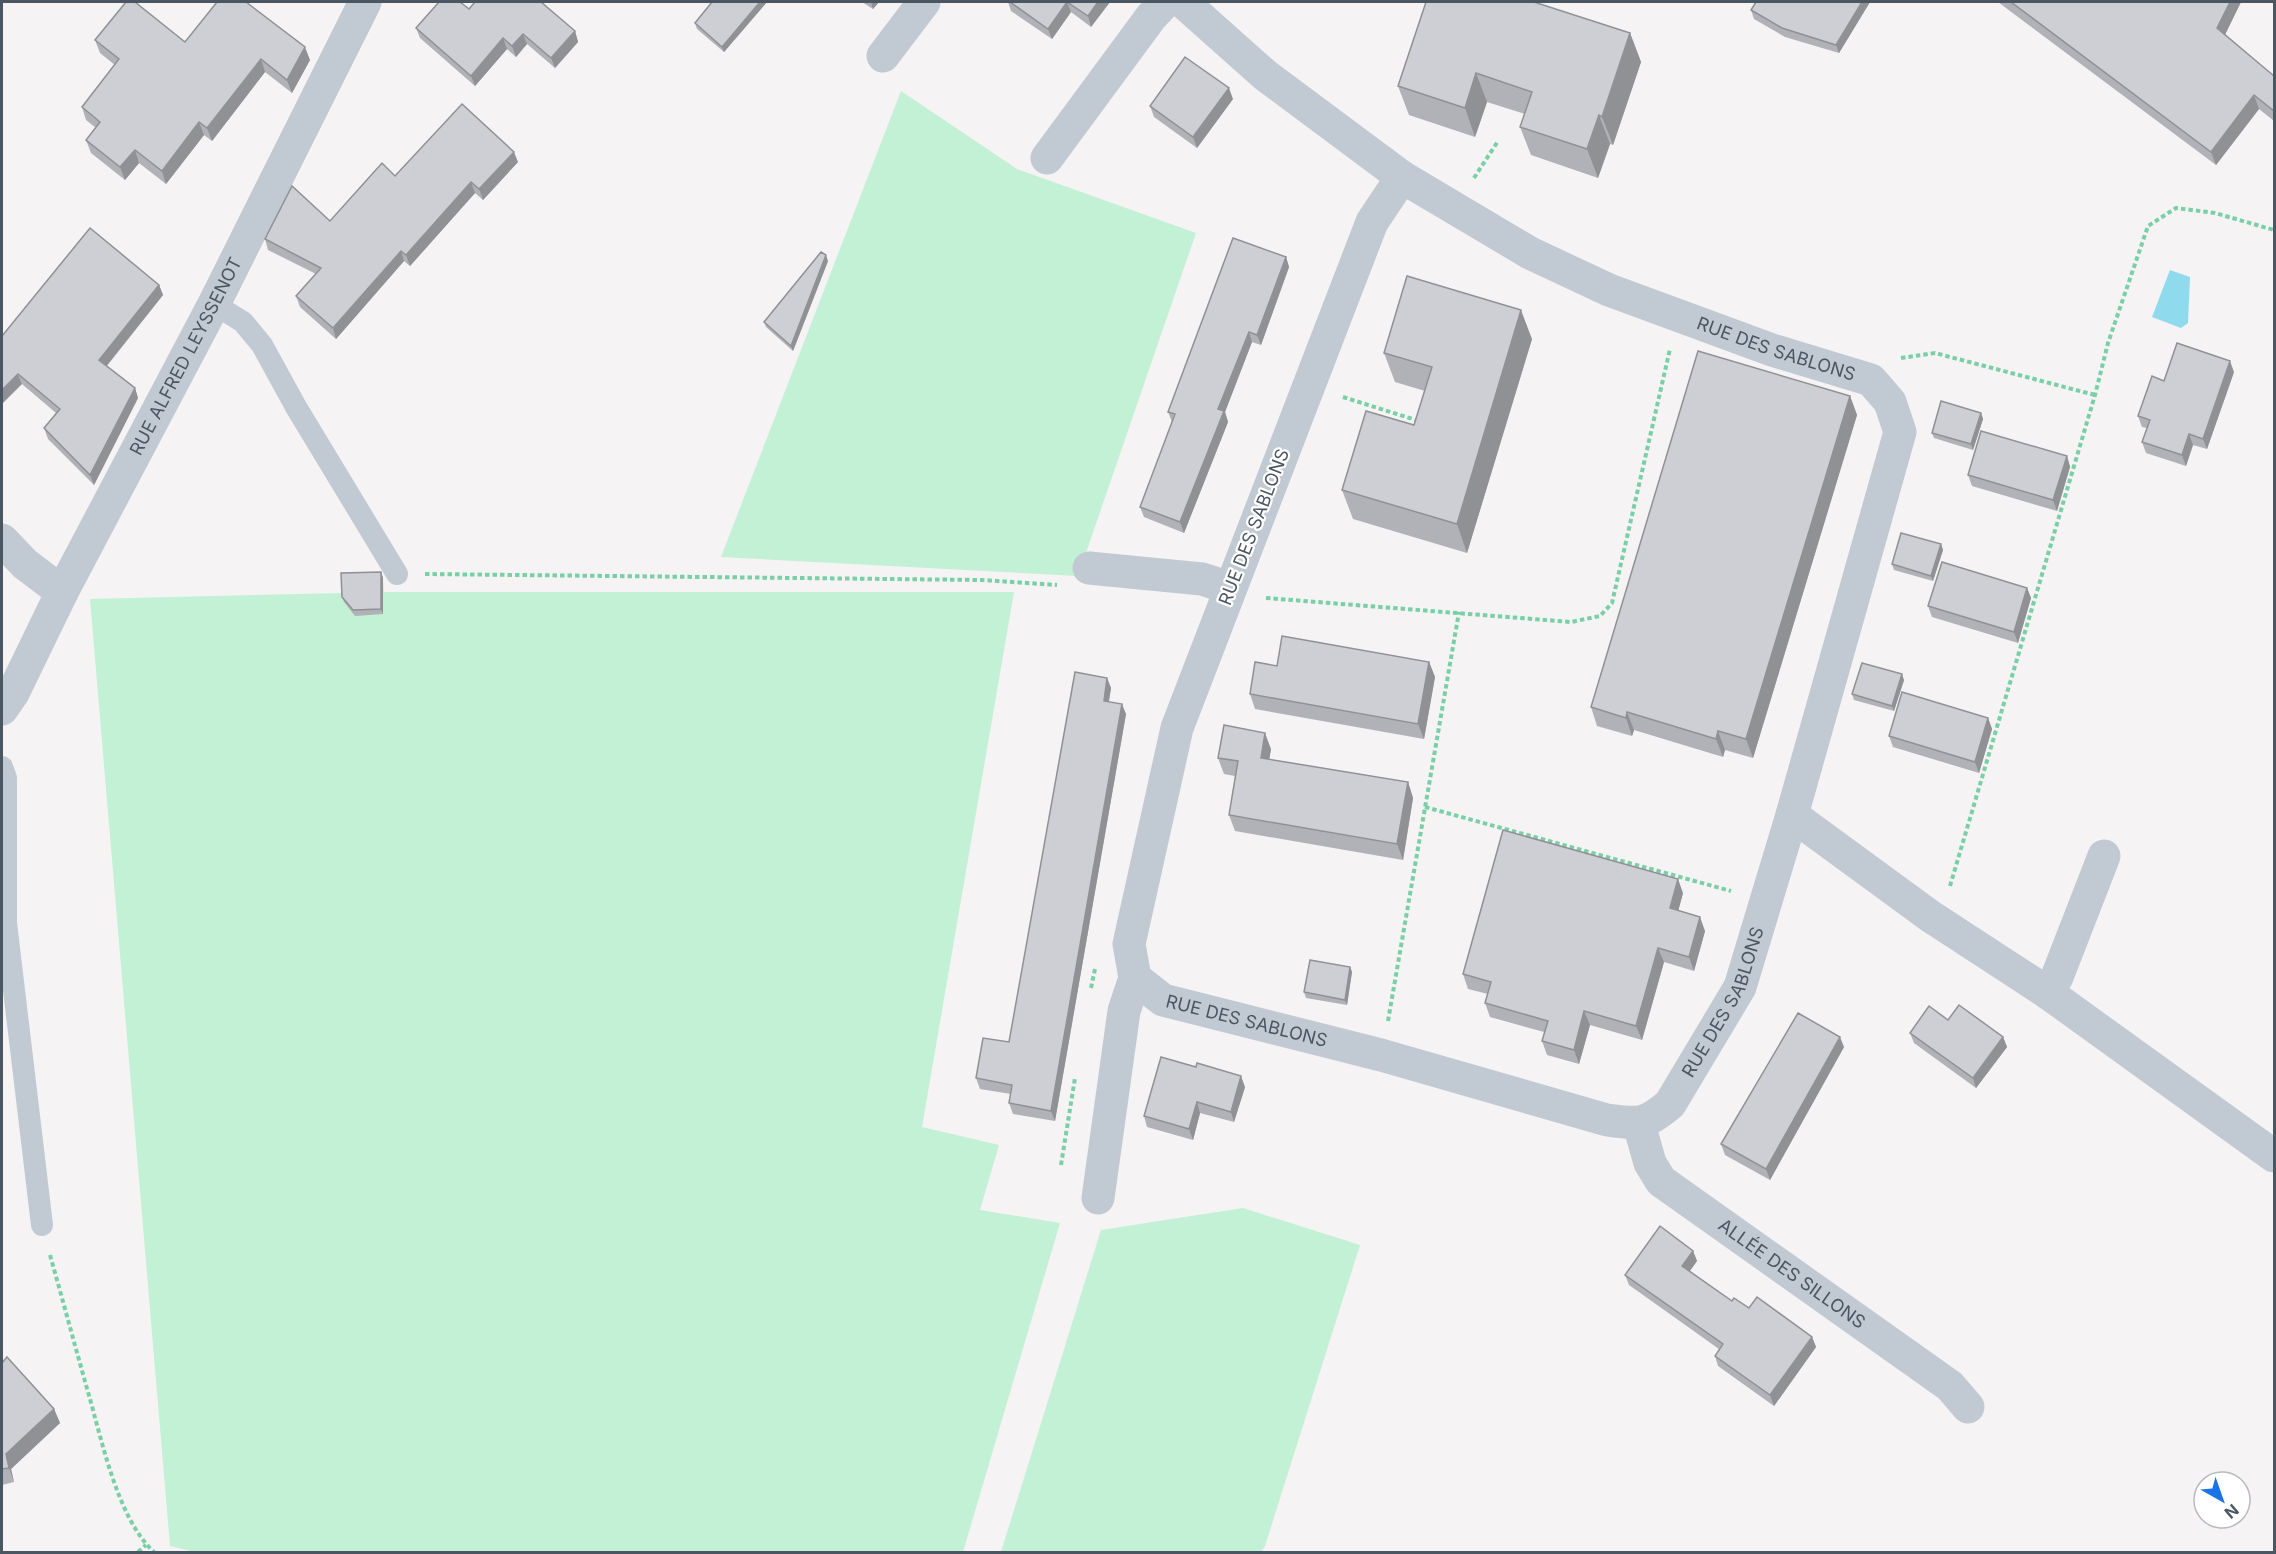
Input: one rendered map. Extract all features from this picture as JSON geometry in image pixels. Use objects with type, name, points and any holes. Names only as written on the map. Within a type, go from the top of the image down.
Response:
[{"type":"street","name":"RUE ALFRED LEYSSENOT","points":[[2,709],[13,693],[62,592],[213,304],[365,2]]},
{"type":"street","points":[[883,56],[924,2]]},
{"type":"street","points":[[1047,158],[1151,17],[1165,2]]},
{"type":"street","name":"RUE DES SABLONS","points":[[1183,2],[1265,75],[1402,177],[1454,208],[1550,262],[1610,290],[1772,350],[1871,380],[1890,402],[1900,432],[1792,815],[1740,987],[1670,1104],[1656,1116],[1639,1124],[1607,1120],[1381,1055],[1163,1000],[1135,978],[1129,944],[1177,728],[1372,222],[1402,177]]},
{"type":"street","points":[[2,540],[25,564],[62,592]]},
{"type":"street","points":[[1077,577],[1202,579],[1230,588]]},
{"type":"street","points":[[1792,815],[1930,916],[2048,993],[2274,1156]]},
{"type":"street","points":[[2048,993],[2057,977],[2104,856]]},
{"type":"street","points":[[1098,1198],[1124,1011],[1135,978]]},
{"type":"street","name":"ALLÉE DES SILLONS","points":[[1639,1124],[1650,1162],[1662,1181],[1950,1386],[1968,1407]]},
{"type":"lane","points":[[213,304],[243,322],[262,345],[296,407],[398,574]]},
{"type":"lane","points":[[2,767],[6,777],[6,923],[42,1225]]},
{"type":"path","points":[[1454,208],[1498,141]]},
{"type":"path","points":[[1948,892],[2095,395],[2108,343],[2148,226],[2176,208],[2215,213],[2274,230]]},
{"type":"path","points":[[1263,598],[1571,622],[1600,616],[1612,603],[1678,315]]},
{"type":"path","points":[[1901,358],[1935,353],[2095,395]]},
{"type":"path","points":[[1309,384],[1360,403],[1423,422]]},
{"type":"path","points":[[398,574],[982,580],[1077,577]]},
{"type":"path","points":[[1381,1055],[1459,612]]},
{"type":"path","points":[[1425,807],[1742,894]]},
{"type":"path","points":[[42,1225],[112,1476],[134,1526],[146,1545],[154,1552]]},
{"type":"path","points":[[138,1552],[146,1545]]},
{"type":"green space","points":[[901,91],[1017,169],[1196,233],[1078,576],[721,557]]},
{"type":"green space","points":[[383,578],[384,592],[1014,592],[922,1127],[999,1145],[980,1210],[1060,1223],[963,1552],[195,1552],[170,1546],[90,599],[343,593],[343,579]]},
{"type":"green space","points":[[1243,1208],[1360,1245],[1265,1546],[1261,1552],[1001,1552],[1101,1230]]},
{"type":"water","points":[[2170,270],[2190,277],[2188,323],[2181,328],[2152,317]]},
{"type":"building","points":[[126,2],[135,2],[185,42],[217,2],[246,2],[305,47],[287,80],[261,59],[207,128],[199,122],[162,171],[135,150],[120,167],[86,140],[100,122],[82,107],[119,59],[95,40]]},
{"type":"building","points":[[439,2],[460,2],[469,9],[475,2],[541,2],[575,31],[551,58],[523,34],[512,46],[503,38],[471,76],[416,28]]},
{"type":"building","points":[[712,2],[760,2],[722,47],[695,23]]},
{"type":"building","points":[[1010,2],[1067,2],[1048,29]]},
{"type":"building","points":[[1067,2],[1098,2],[1088,16]]},
{"type":"building","points":[[1426,2],[1534,2],[1630,33],[1602,117],[1599,115],[1587,149],[1520,127],[1532,92],[1476,73],[1465,108],[1398,86]]},
{"type":"building","points":[[1756,2],[1862,2],[1836,45],[1782,28],[1751,10]]},
{"type":"building","points":[[2011,2],[2230,2],[2217,28],[2274,76],[2274,111],[2254,95],[2211,152]]},
{"type":"building","points":[[1185,57],[1229,88],[1193,137],[1150,106]]},
{"type":"building","points":[[462,104],[514,152],[479,189],[471,182],[406,255],[401,251],[333,328],[296,296],[321,268],[265,239],[292,186],[330,221],[382,163],[395,176]]},
{"type":"building","points":[[90,228],[159,285],[99,360],[135,388],[90,475],[44,428],[60,409],[18,374],[2,390],[2,336]]},
{"type":"building","points":[[1233,238],[1286,257],[1257,335],[1249,332],[1218,409],[1224,411],[1180,522],[1140,507],[1175,414],[1168,412]]},
{"type":"building","points":[[821,252],[826,255],[791,346],[764,322]]},
{"type":"building","points":[[1407,276],[1521,310],[1457,524],[1342,490],[1366,411],[1414,425],[1432,367],[1384,353]]},
{"type":"building","points":[[2177,343],[2230,361],[2203,439],[2189,434],[2182,455],[2142,442],[2150,420],[2138,416],[2152,376],[2164,381]]},
{"type":"building","points":[[1698,351],[1850,396],[1746,739],[1718,731],[1716,739],[1627,712],[1626,718],[1591,707]]},
{"type":"building","points":[[1941,401],[1981,413],[1971,444],[1932,433]]},
{"type":"building","points":[[1981,431],[2067,456],[2053,500],[1968,475]]},
{"type":"building","points":[[1901,533],[1941,544],[1931,576],[1892,564]]},
{"type":"building","points":[[1942,562],[2027,588],[2014,632],[1928,606]]},
{"type":"building","points":[[381,572],[381,609],[353,610],[342,597],[341,573]]},
{"type":"building","points":[[1282,636],[1429,662],[1418,724],[1250,694],[1255,662],[1277,666]]},
{"type":"building","points":[[1862,663],[1902,674],[1892,706],[1852,694]]},
{"type":"building","points":[[1075,672],[1107,678],[1104,701],[1122,704],[1051,1111],[1009,1103],[1012,1085],[976,1078],[983,1038],[1009,1042]]},
{"type":"building","points":[[1902,692],[1988,718],[1975,762],[1889,736]]},
{"type":"building","points":[[1224,725],[1265,733],[1261,758],[1408,782],[1397,844],[1229,815],[1238,761],[1218,758]]},
{"type":"building","points":[[1503,830],[1678,879],[1670,908],[1700,917],[1689,957],[1658,948],[1636,1026],[1584,1011],[1574,1050],[1542,1041],[1548,1021],[1485,1003],[1491,982],[1463,974]]},
{"type":"building","points":[[1310,960],[1350,967],[1345,1000],[1304,992]]},
{"type":"building","points":[[1959,1005],[2003,1037],[1973,1078],[1910,1033],[1929,1006],[1948,1020]]},
{"type":"building","points":[[1798,1013],[1840,1037],[1766,1169],[1721,1144]]},
{"type":"building","points":[[1161,1057],[1196,1067],[1197,1063],[1241,1076],[1231,1112],[1197,1102],[1189,1129],[1144,1116]]},
{"type":"building","points":[[1660,1226],[1693,1251],[1682,1266],[1732,1301],[1734,1298],[1749,1308],[1757,1297],[1812,1337],[1770,1395],[1715,1356],[1723,1344],[1625,1275]]},
{"type":"building","points":[[7,1357],[54,1409],[6,1454],[9,1468],[2,1469],[2,1363]]}]
